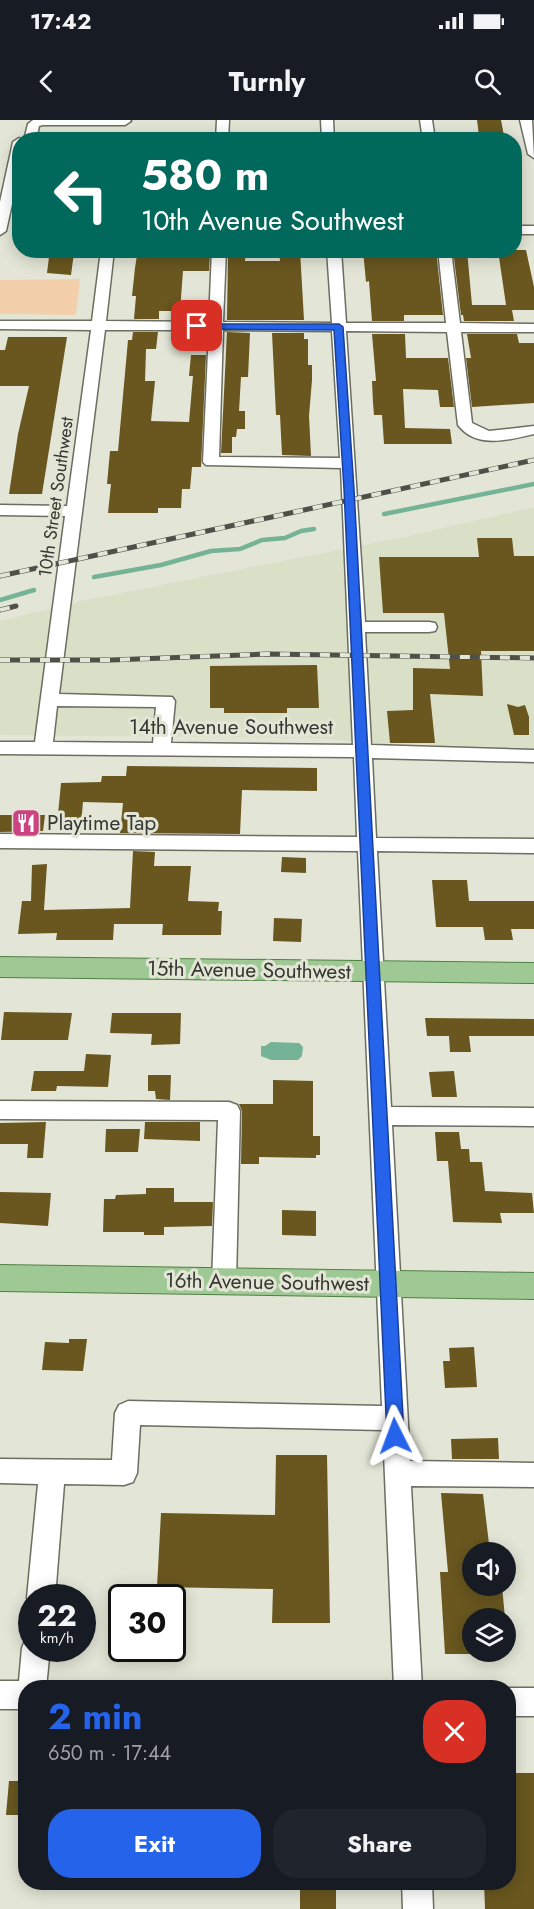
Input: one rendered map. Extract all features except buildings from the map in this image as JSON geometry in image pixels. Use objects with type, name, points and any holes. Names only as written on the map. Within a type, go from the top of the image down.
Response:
[{"type":"main road","name":"15th Avenue Southwest","points":[[0,967],[534,973]]},
{"type":"main road","name":"16th Avenue Southwest","points":[[0,1278],[534,1286]]},
{"type":"street","points":[[32,132],[34,124],[41,121],[125,120]]},
{"type":"street","points":[[526,120],[533,148]]},
{"type":"street","points":[[0,231],[12,164]]},
{"type":"street","name":"10th Street Southwest","points":[[43,748],[107,258]]},
{"type":"street","points":[[219,258],[210,462],[347,463]]},
{"type":"street","points":[[335,258],[356,627],[408,1680]]},
{"type":"street","points":[[445,258],[465,425],[471,432],[487,436],[534,430]]},
{"type":"street","points":[[0,325],[534,328]]},
{"type":"street","points":[[0,510],[74,511]]},
{"type":"street","points":[[356,627],[429,627]]},
{"type":"street","points":[[49,700],[166,701],[161,749]]},
{"type":"street","name":"14th Avenue Southwest","points":[[0,748],[362,751],[534,756]]},
{"type":"street","points":[[0,841],[367,844],[533,848]]},
{"type":"street","points":[[0,1110],[229,1111],[224,1282]]},
{"type":"street","points":[[380,1116],[534,1117]]},
{"type":"street","points":[[0,1471],[124,1473],[128,1413],[395,1418]]},
{"type":"street","points":[[42,1584],[52,1472]]},
{"type":"street","points":[[397,1473],[534,1474]]},
{"type":"street","points":[[33,1680],[35,1662]]},
{"type":"street","points":[[0,1695],[18,1695]]},
{"type":"street","points":[[516,1702],[534,1702]]},
{"type":"street","points":[[417,1890],[418,1909]]},
{"type":"shaded area","points":[[80,279],[76,315],[0,314],[0,280]]},
{"type":"shaded area","points":[[534,507],[534,748],[375,743],[313,738],[0,735],[0,621],[86,600],[409,536]]},
{"type":"shaded area","points":[[271,1042],[299,1043],[303,1047],[302,1056],[298,1060],[271,1060],[261,1056],[261,1046]]},
{"type":"waterway","points":[[384,514],[534,484]]},
{"type":"waterway","points":[[94,577],[161,565],[211,551],[240,549],[262,540],[285,538],[301,531],[314,529]]},
{"type":"waterway","points":[[0,600],[34,590]]},
{"type":"railway","points":[[0,576],[534,460]]},
{"type":"railway","points":[[0,610],[16,606]]},
{"type":"railway","points":[[0,660],[111,660],[268,654],[534,658]]},
{"type":"place","name":"Playtime Tap","points":[[26,823]]},
{"type":"route","points":[[197,326],[339,327],[349,489],[395,1436]]}]
